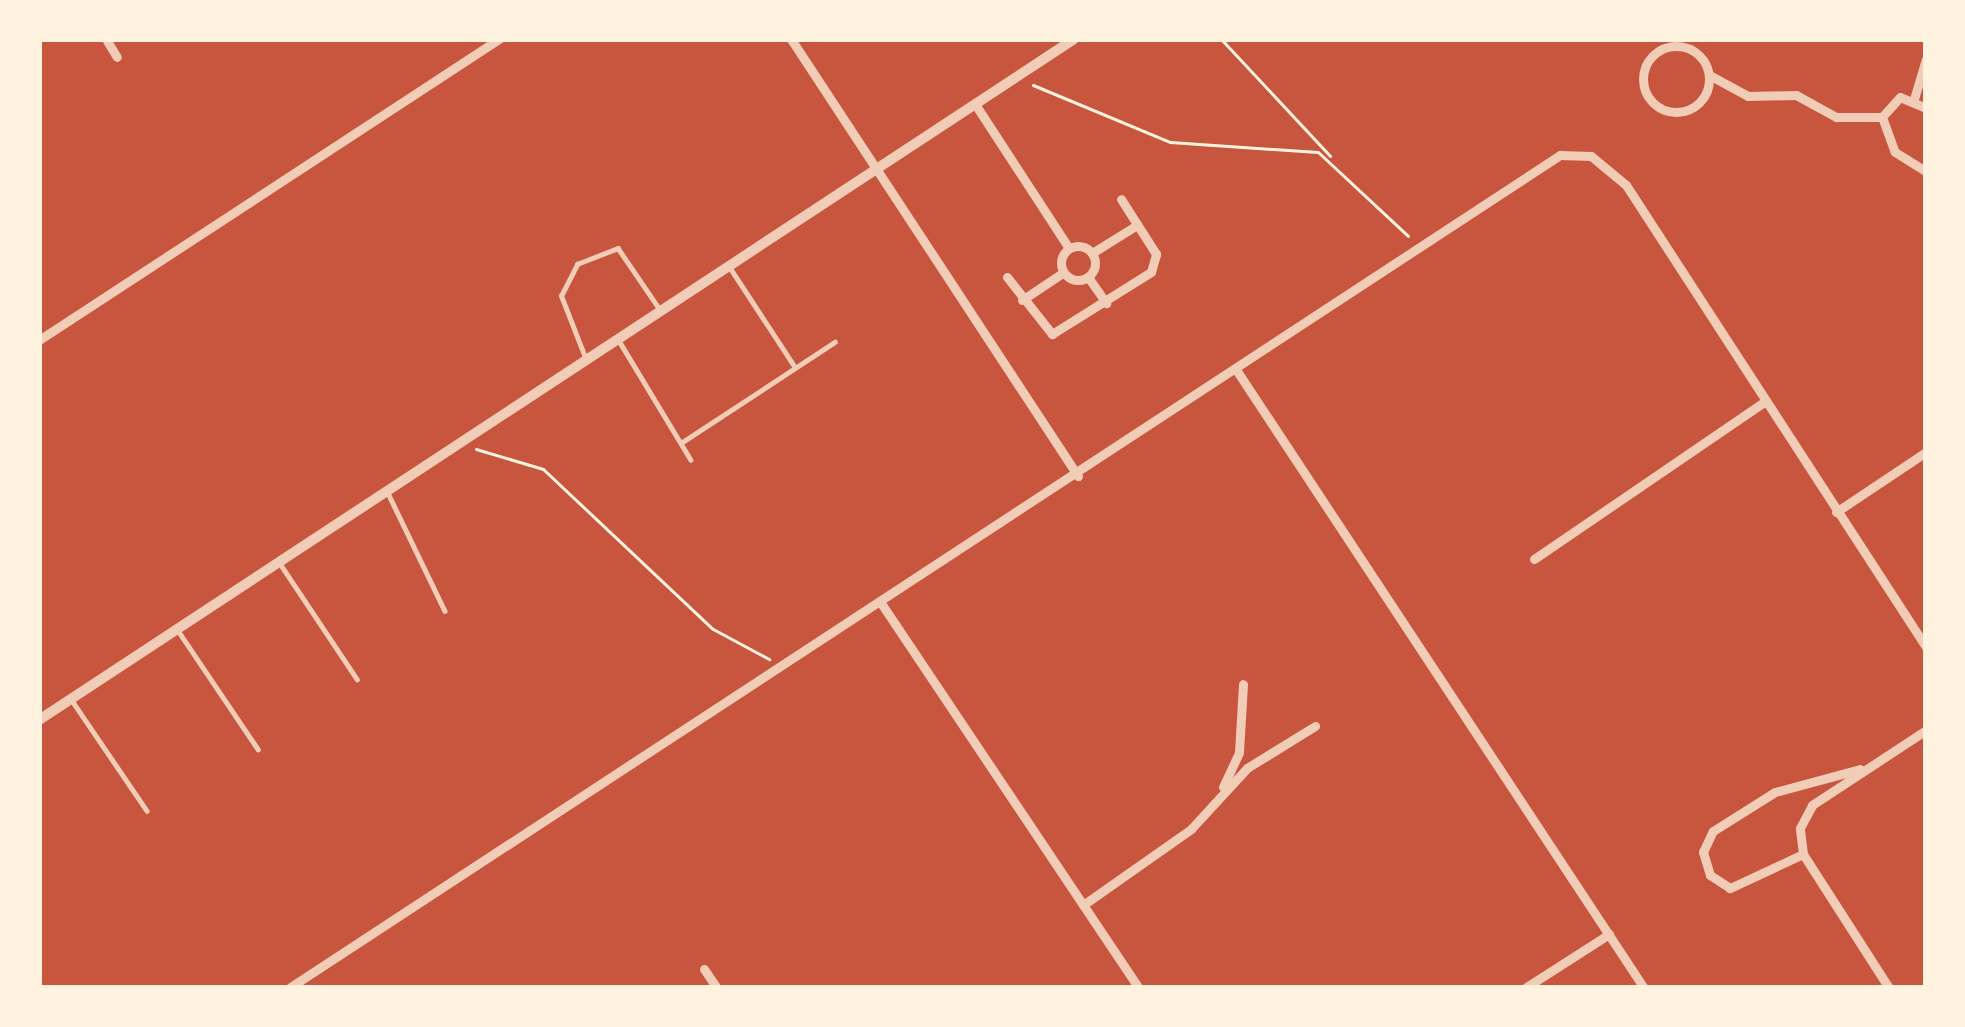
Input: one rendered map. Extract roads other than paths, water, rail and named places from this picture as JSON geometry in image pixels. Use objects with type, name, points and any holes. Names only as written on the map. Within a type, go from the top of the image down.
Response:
[{"type":"street","points":[[106,39],[117,56]]},
{"type":"street","points":[[39,340],[499,39]]},
{"type":"street","points":[[791,39],[1078,476]]},
{"type":"street","points":[[39,719],[1074,39]]},
{"type":"street","points":[[1684,43],[1709,56],[1711,76],[1678,109],[1649,108],[1643,77],[1684,43]]},
{"type":"street","points":[[1914,99],[1926,59]]},
{"type":"street","points":[[1711,76],[1748,96],[1796,95],[1836,116],[1882,117]]},
{"type":"street","points":[[1882,117],[1893,99],[1914,99],[1926,109]]},
{"type":"street","points":[[975,104],[1069,248],[1064,272],[1022,301]]},
{"type":"street","points":[[1882,117],[1895,152],[1926,171]]},
{"type":"street","points":[[289,988],[1078,476],[1546,162],[1591,155],[1626,185],[1926,647]]},
{"type":"street","points":[[1006,277],[1052,334],[1106,303],[1155,268],[1121,199]]},
{"type":"street","points":[[1069,248],[1093,253],[1137,225]]},
{"type":"street","points":[[1088,277],[1093,253]]},
{"type":"street","points":[[1064,272],[1088,277],[1106,303]]},
{"type":"street","points":[[1237,371],[1644,988]]},
{"type":"street","points":[[1534,559],[1764,402]]},
{"type":"street","points":[[1836,512],[1926,452]]},
{"type":"street","points":[[881,603],[1134,986]]},
{"type":"street","points":[[1215,802],[1239,752],[1243,685]]},
{"type":"street","points":[[1083,905],[1315,726]]},
{"type":"street","points":[[1889,988],[1803,854],[1812,805],[1926,730]]},
{"type":"street","points":[[1803,854],[1742,889],[1718,884],[1703,852],[1714,831],[1775,792],[1866,769]]},
{"type":"street","points":[[1526,988],[1609,934]]},
{"type":"street","points":[[704,969],[717,988]]},
{"type":"lane","points":[[586,360],[561,296],[577,264],[618,248],[661,311]]},
{"type":"lane","points":[[729,266],[795,368]]},
{"type":"lane","points":[[618,339],[691,460]]},
{"type":"lane","points":[[681,443],[835,342]]},
{"type":"lane","points":[[386,491],[445,611]]},
{"type":"lane","points":[[280,562],[357,679]]},
{"type":"lane","points":[[177,629],[258,749]]},
{"type":"lane","points":[[71,698],[147,811]]}]
